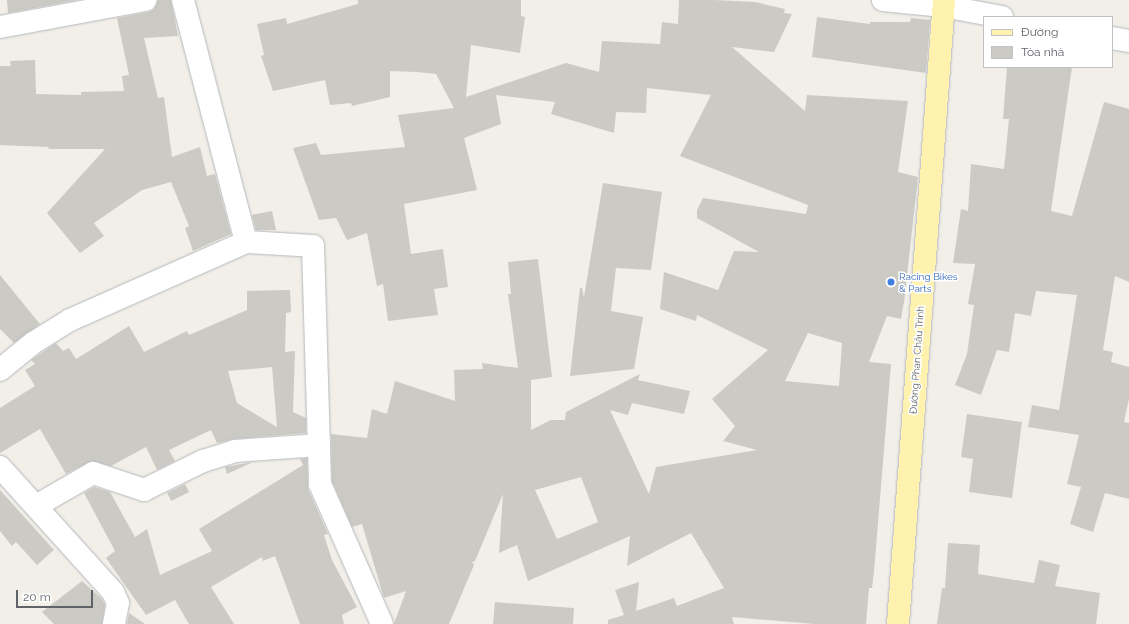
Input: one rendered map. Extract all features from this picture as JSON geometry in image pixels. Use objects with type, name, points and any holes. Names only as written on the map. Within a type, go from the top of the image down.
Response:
[{"type":"main road","name":"Đường Phan Châu Trinh","points":[[898,624],[944,3]]},
{"type":"street","points":[[4,27],[146,0]]},
{"type":"street","points":[[183,0],[246,242]]},
{"type":"street","points":[[883,0],[944,3],[998,16]]},
{"type":"street","points":[[1113,38],[1129,41]]},
{"type":"street","points":[[0,370],[33,343],[70,320],[246,242],[313,246],[320,484],[382,624]]},
{"type":"street","points":[[36,506],[93,474],[144,490],[203,461],[235,451],[320,445]]},
{"type":"street","points":[[0,467],[114,592],[118,603],[114,624]]},
{"type":"building","points":[[7,0],[77,0],[8,13]]},
{"type":"building","points":[[158,0],[171,0],[178,36],[144,38],[158,98],[164,97],[172,157],[200,147],[207,176],[215,174],[231,234],[193,251],[185,228],[189,226],[171,182],[142,190],[94,223],[104,236],[80,253],[47,213],[105,149],[49,149],[48,147],[0,145],[0,66],[11,66],[10,61],[35,60],[36,94],[81,95],[81,92],[124,91],[122,76],[129,75],[117,18],[149,12],[154,9]]},
{"type":"building","points":[[358,0],[521,0],[521,16],[525,17],[520,53],[471,45],[466,97],[566,63],[599,72],[602,41],[660,44],[662,22],[678,24],[679,0],[714,0],[755,2],[785,9],[784,13],[792,14],[774,52],[732,47],[805,111],[807,95],[908,101],[898,172],[918,177],[904,302],[901,319],[887,316],[869,362],[891,364],[874,572],[872,588],[869,588],[866,624],[815,624],[732,617],[734,624],[608,624],[608,620],[624,615],[615,590],[639,582],[636,611],[674,598],[677,606],[724,588],[691,533],[627,566],[630,536],[528,581],[517,545],[499,553],[503,494],[475,561],[472,562],[474,565],[449,624],[394,624],[406,591],[384,598],[362,524],[352,527],[332,481],[331,434],[367,438],[372,409],[387,414],[395,381],[455,401],[454,370],[483,369],[482,363],[518,368],[508,294],[511,294],[508,262],[538,259],[552,377],[531,380],[531,430],[551,420],[565,420],[566,412],[640,374],[638,380],[690,391],[684,414],[632,403],[628,415],[610,410],[649,494],[656,467],[757,450],[723,441],[735,426],[712,399],[768,350],[697,315],[696,321],[660,309],[664,272],[718,290],[734,251],[759,252],[697,218],[697,210],[703,198],[806,214],[808,205],[680,156],[711,95],[647,88],[646,113],[616,112],[614,133],[551,114],[555,102],[496,95],[501,124],[464,138],[477,190],[404,204],[411,254],[443,249],[448,287],[434,289],[438,315],[388,321],[383,284],[377,286],[367,233],[347,240],[336,218],[319,220],[293,148],[316,143],[321,155],[405,147],[398,115],[454,108],[436,74],[417,72],[390,71],[390,97],[352,106],[351,103],[330,105],[325,80],[273,91],[261,56],[264,55],[257,24],[286,18],[287,24],[358,4]],"holes":[[[808,333],[842,343],[839,386],[785,381]],[[581,477],[598,522],[557,539],[535,490]]]},
{"type":"building","points":[[817,17],[870,24],[870,22],[910,22],[911,18],[930,20],[926,73],[812,57]]},
{"type":"building","points":[[1007,68],[1072,68],[1051,211],[1072,216],[1104,102],[1129,109],[1129,282],[1115,276],[1103,350],[1113,352],[1111,362],[1129,367],[1129,399],[1124,422],[1129,423],[1129,499],[1105,493],[1093,532],[1070,524],[1081,487],[1067,484],[1079,435],[1028,427],[1032,405],[1059,410],[1077,295],[1036,291],[1031,316],[1015,313],[1009,352],[997,350],[981,395],[955,385],[967,354],[974,305],[968,304],[975,264],[953,263],[961,209],[968,211],[971,164],[1004,169],[1009,119],[1003,119]]},
{"type":"building","points":[[603,183],[662,192],[651,270],[616,268],[611,311],[643,317],[634,369],[570,376],[580,288],[582,288],[584,297]]},
{"type":"building","points":[[272,211],[276,230],[256,230],[252,215]]},
{"type":"building","points":[[0,275],[40,324],[14,343],[0,329]]},
{"type":"building","points":[[290,290],[291,312],[286,313],[285,352],[295,351],[293,412],[306,418],[306,433],[234,439],[217,443],[211,430],[169,450],[175,461],[157,470],[146,447],[111,466],[91,461],[66,474],[40,429],[0,453],[0,408],[35,386],[25,370],[35,364],[31,360],[56,343],[63,351],[69,348],[76,359],[129,326],[144,352],[187,331],[189,335],[247,310],[247,291]],"holes":[[[272,367],[277,427],[237,403],[228,371]]]},
{"type":"building","points":[[967,414],[1022,422],[1012,498],[969,492],[973,459],[961,457]]},
{"type":"building","points":[[307,458],[308,489],[328,534],[324,535],[332,560],[357,607],[342,615],[344,624],[300,624],[275,556],[263,561],[262,557],[211,587],[234,624],[189,624],[175,600],[146,615],[106,558],[115,551],[84,493],[94,487],[110,492],[135,537],[147,529],[160,575],[212,551],[199,529],[303,465],[300,459]]},
{"type":"building","points":[[253,462],[227,474],[225,467]]},
{"type":"building","points":[[185,484],[189,492],[171,501],[167,493]]},
{"type":"building","points":[[0,490],[54,550],[37,565],[16,542],[12,546],[0,531]]},
{"type":"building","points":[[948,543],[980,545],[978,574],[1034,583],[1039,560],[1060,565],[1055,586],[1100,593],[1096,624],[937,624],[942,588],[945,588]]},
{"type":"building","points":[[82,581],[102,599],[105,605],[102,624],[54,624],[42,612]]},
{"type":"building","points":[[495,602],[574,608],[573,624],[493,624]]},
{"type":"building","points":[[129,613],[145,624],[127,624]]},
{"type":"place","name":"Racing Bikes & Parts","points":[[891,282]]}]
